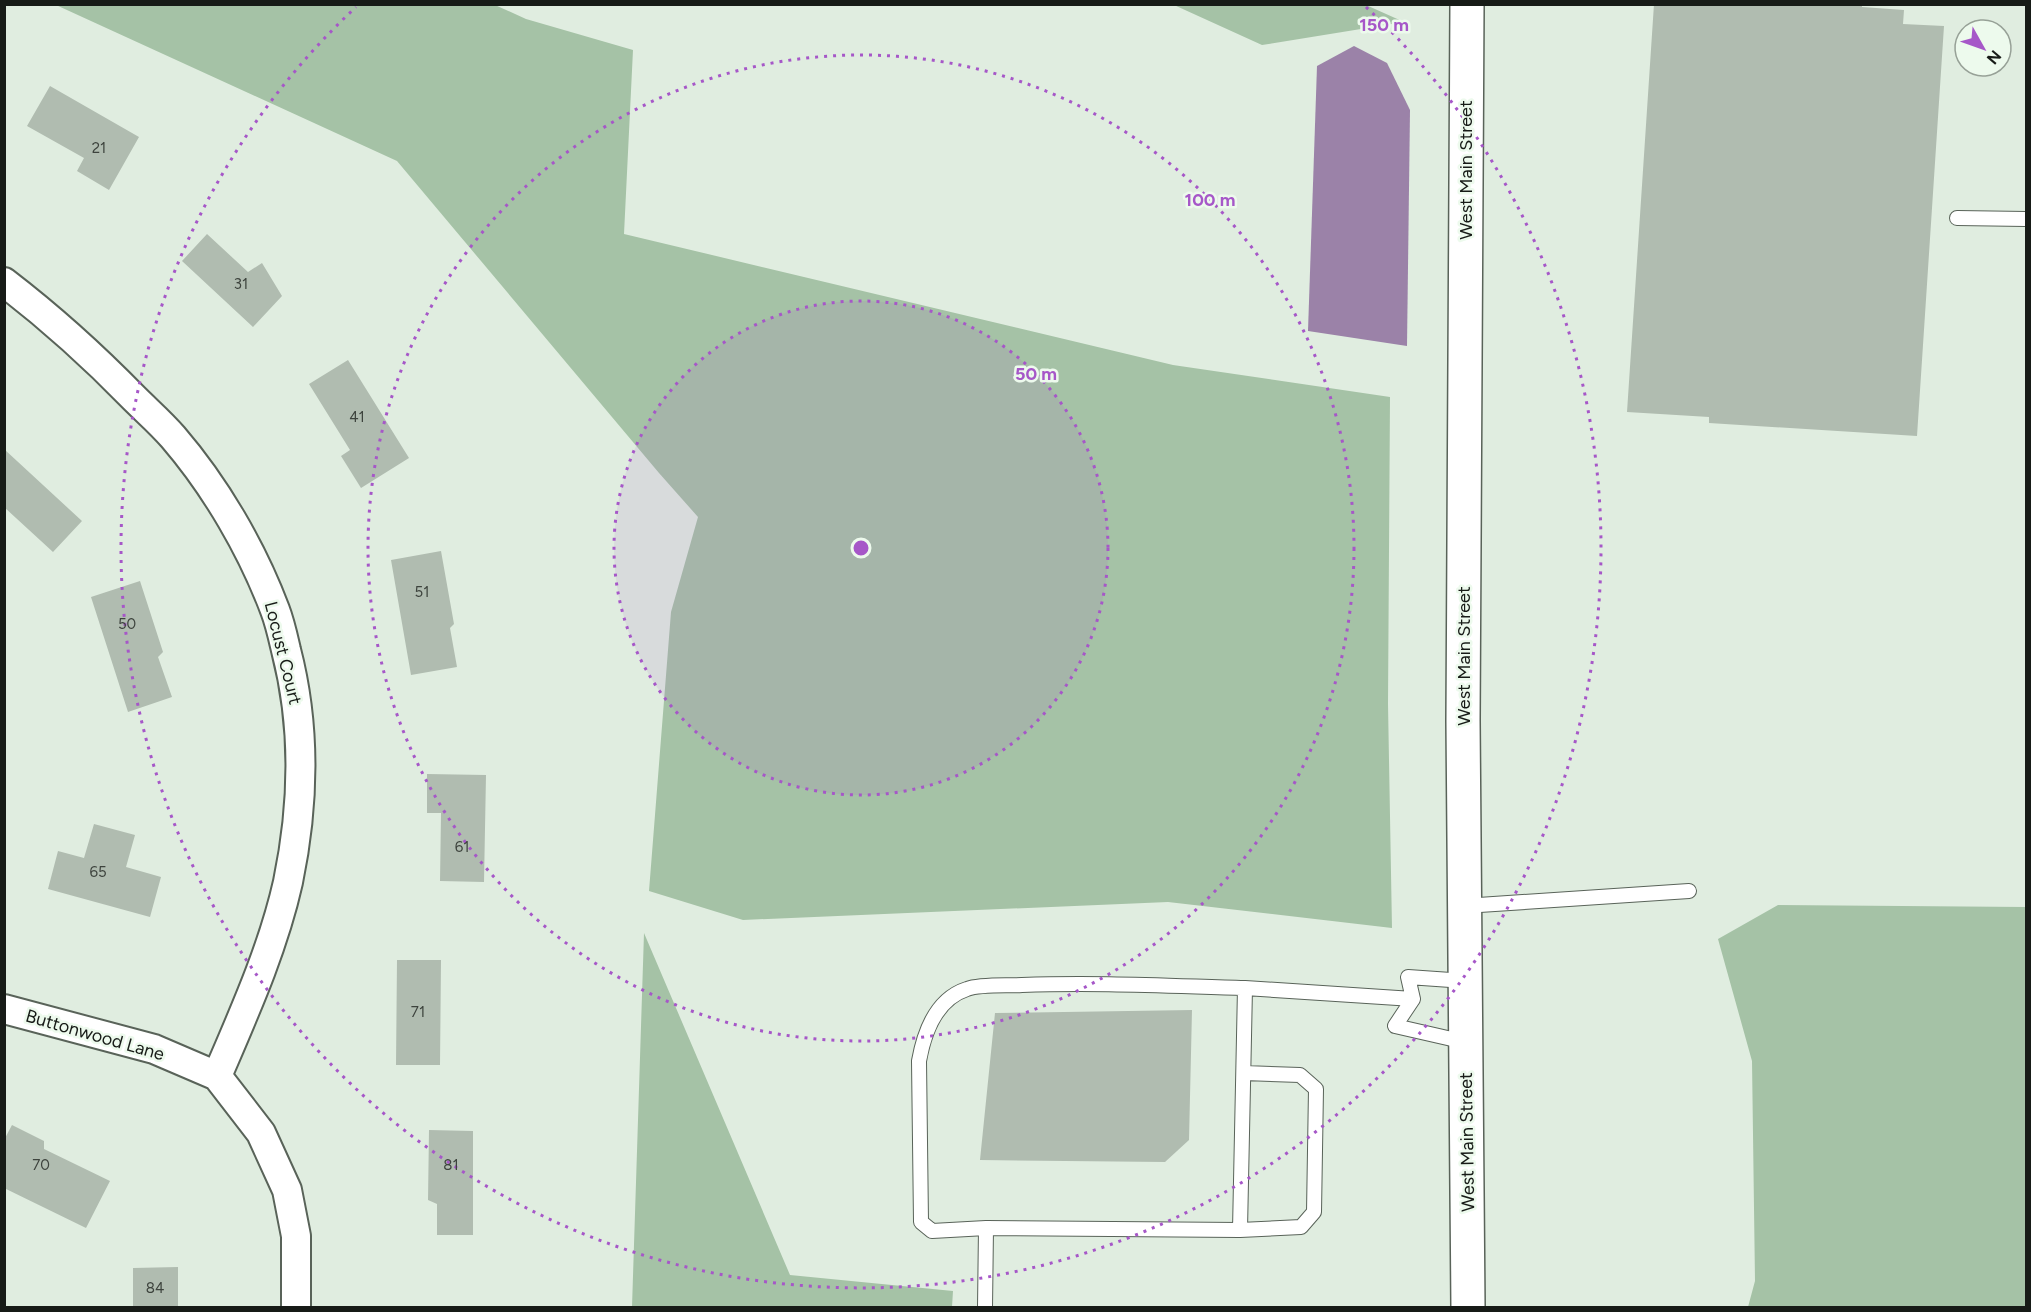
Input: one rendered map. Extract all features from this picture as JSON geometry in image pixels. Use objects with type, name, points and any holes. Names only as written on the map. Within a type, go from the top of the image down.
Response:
[{"type":"main road","name":"West Main Street","points":[[1467,4],[1463,709],[1468,1308]]},
{"type":"street","name":"Locust Court","points":[[4,282],[36,306],[97,360],[173,437],[208,484],[249,550],[276,612],[294,680],[299,715],[301,751],[299,815],[288,883],[275,927],[252,994],[217,1076]]},
{"type":"street","name":"Buttonwood Lane","points":[[4,1009],[154,1048],[217,1076],[261,1133],[287,1190],[296,1236],[296,1308]]},
{"type":"lane","points":[[1958,218],[2026,219]]},
{"type":"lane","points":[[1464,906],[1689,891]]},
{"type":"lane","points":[[1465,981],[1408,977],[1413,999],[1395,1026],[1466,1042]]},
{"type":"lane","points":[[1244,1073],[1300,1075],[1316,1089],[1314,1212],[1301,1227],[1240,1230],[986,1228],[932,1231],[921,1222],[919,1061],[924,1037],[935,1015],[948,1000],[967,988],[1059,984],[1245,988],[1413,999]]},
{"type":"lane","points":[[1240,1230],[1245,988]]},
{"type":"lane","points":[[985,1308],[986,1228]]},
{"type":"green space","points":[[56,5],[495,5],[526,19],[633,50],[624,234],[1173,365],[1390,397],[1388,704],[1392,928],[1168,902],[743,920],[649,891],[671,612],[698,517],[397,161]]},
{"type":"green space","points":[[1174,5],[1366,5],[1404,22],[1262,45]]},
{"type":"green space","points":[[1778,905],[2026,907],[2026,1307],[1748,1307],[1755,1281],[1752,1061],[1718,939]]},
{"type":"green space","points":[[644,933],[790,1275],[953,1291],[952,1307],[632,1307]]},
{"type":"shaded area","points":[[1354,46],[1387,63],[1410,110],[1407,346],[1308,331],[1317,66]]},
{"type":"building","points":[[1654,4],[1862,4],[1862,7],[1904,10],[1903,24],[1944,26],[1917,436],[1709,423],[1709,417],[1627,412]]},
{"type":"building","points":[[50,86],[139,137],[109,190],[77,171],[84,158],[27,126]]},
{"type":"building","points":[[207,234],[248,272],[262,263],[282,296],[253,327],[182,261]]},
{"type":"building","points":[[348,360],[409,458],[361,488],[341,456],[350,450],[309,384]]},
{"type":"building","points":[[4,449],[82,521],[53,552],[4,507]]},
{"type":"building","points":[[441,551],[454,624],[450,628],[457,667],[411,675],[391,560]]},
{"type":"building","points":[[140,581],[163,652],[158,657],[172,697],[128,712],[91,597]]},
{"type":"building","points":[[427,774],[486,775],[484,882],[440,881],[441,813],[427,813]]},
{"type":"building","points":[[94,824],[135,835],[126,867],[161,877],[150,917],[48,889],[58,851],[84,858]]},
{"type":"building","points":[[397,960],[441,960],[440,1065],[396,1065]]},
{"type":"building","points":[[1192,1010],[1189,1140],[1165,1162],[980,1160],[995,1013]]},
{"type":"building","points":[[12,1125],[44,1141],[44,1149],[110,1181],[86,1228],[4,1188],[4,1140]]},
{"type":"building","points":[[429,1130],[473,1131],[473,1235],[437,1235],[437,1204],[428,1200]]},
{"type":"building","points":[[178,1267],[178,1308],[133,1308],[133,1268]]}]
